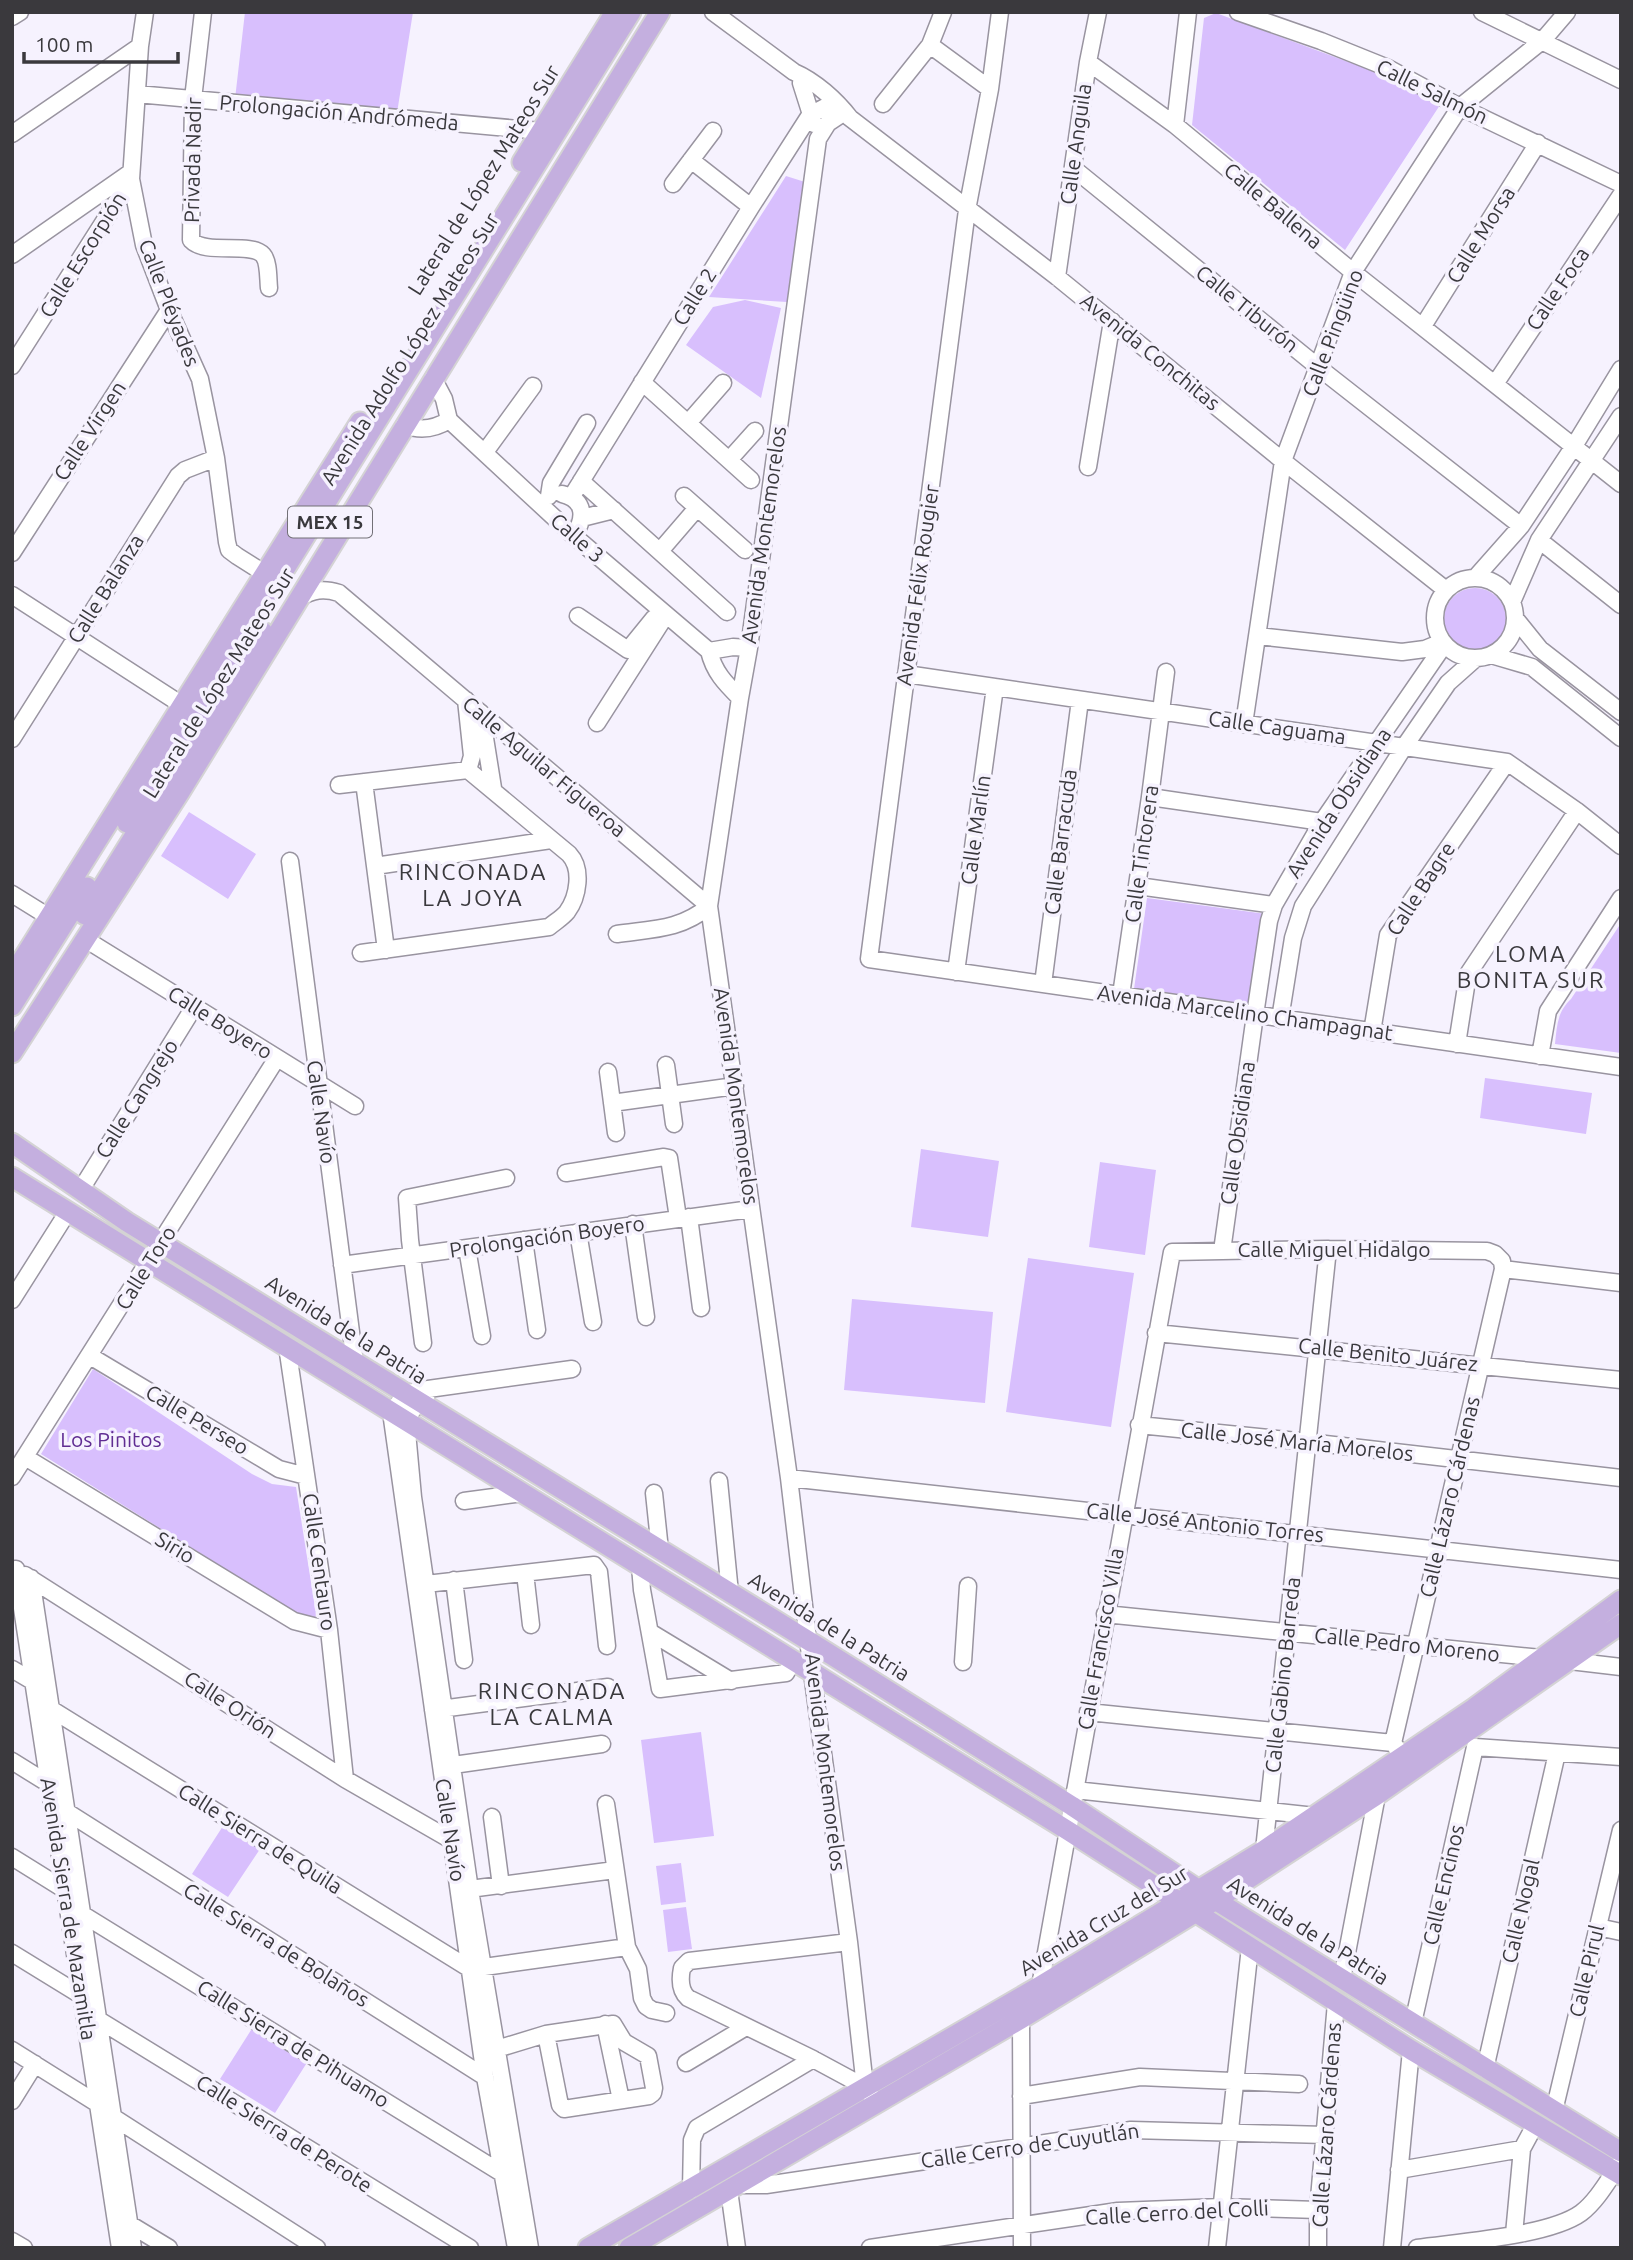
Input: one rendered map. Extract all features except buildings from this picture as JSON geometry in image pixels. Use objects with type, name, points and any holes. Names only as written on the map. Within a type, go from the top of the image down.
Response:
[{"type":"main road","name":"Lateral de López Mateos Sur","points":[[12,976],[349,439],[543,141],[615,12]]},
{"type":"main road","name":"Avenida Adolfo López Mateos Sur","points":[[12,1006],[387,403],[543,141],[631,12]]},
{"type":"main road","name":"Avenida Adolfo López Mateos Sur","points":[[14,1045],[162,791],[647,12]]},
{"type":"main road","name":"Lateral de López Mateos Sur","points":[[14,1045],[180,792],[660,12]]},
{"type":"main road","points":[[460,334],[480,281]]},
{"type":"main road","points":[[349,439],[387,403]]},
{"type":"main road","points":[[162,791],[209,742]]},
{"type":"main road","points":[[115,841],[143,767]]},
{"type":"main road","name":"Avenida de la Patria","points":[[12,1143],[127,1222],[355,1363],[809,1642],[1073,1798],[1208,1895],[1621,2152]]},
{"type":"main road","name":"Avenida de la Patria","points":[[12,1177],[1067,1830],[1410,2050],[1535,2125],[1619,2170]]},
{"type":"main road","points":[[113,1241],[120,1240],[127,1234],[127,1222]]},
{"type":"main road","name":"Avenida Cruz del Sur","points":[[1208,1895],[1264,1850],[1315,1816],[1398,1750],[1474,1707],[1621,1600]]},
{"type":"main road","name":"Avenida Cruz del Sur","points":[[629,2248],[733,2187],[1040,1986],[1188,1907],[1468,1742],[1621,1623]]},
{"type":"main road","name":"Avenida Cruz del Sur","points":[[589,2248],[691,2190],[870,2095],[1021,2019],[1188,1907]]},
{"type":"street","points":[[12,18],[20,12]]},
{"type":"street","name":"Calle Pléyades","points":[[145,12],[131,176],[144,245],[200,379],[216,458],[229,550],[264,573]]},
{"type":"street","name":"Privada Nadir","points":[[203,12],[192,99],[191,240],[202,247],[261,253],[265,258],[269,288]]},
{"type":"street","name":"Avenida Conchitas","points":[[713,12],[797,78],[827,106],[845,114]]},
{"type":"street","points":[[883,104],[930,45],[943,12]]},
{"type":"street","name":"Avenida Félix Rougier","points":[[869,959],[967,210],[990,89],[1000,12]]},
{"type":"street","name":"Calle Anguila","points":[[1057,277],[1088,62],[1098,12]]},
{"type":"street","points":[[1175,125],[1188,12]]},
{"type":"street","name":"Calle Salmón","points":[[1238,12],[1388,68],[1460,107],[1621,184]]},
{"type":"street","points":[[1482,12],[1621,80]]},
{"type":"street","name":"Calle Pingüino","points":[[1244,724],[1283,461],[1353,272],[1460,107],[1543,40],[1567,12]]},
{"type":"street","points":[[930,45],[990,89]]},
{"type":"street","points":[[12,134],[140,46]]},
{"type":"street","name":"Calle Ballena","points":[[1088,62],[1175,125],[1353,272],[1621,484]]},
{"type":"street","name":"Avenida Conchitas","points":[[797,78],[807,77],[845,114],[1057,277],[1446,590]]},
{"type":"street","points":[[797,78],[818,139]]},
{"type":"street","name":"Prolongación Andrómeda","points":[[137,94],[543,141]]},
{"type":"street","name":"Calle 2","points":[[572,496],[810,115],[827,106]]},
{"type":"street","points":[[818,139],[828,123],[845,114]]},
{"type":"street","points":[[673,184],[713,131]]},
{"type":"street","name":"Avenida Montemorelos","points":[[818,139],[749,649],[709,906],[789,1478],[870,2095]]},
{"type":"street","name":"Calle Morsa","points":[[1423,326],[1538,143]]},
{"type":"street","points":[[691,160],[751,207]]},
{"type":"street","name":"Calle Tiburón","points":[[1073,168],[1318,367],[1521,526]]},
{"type":"street","points":[[12,255],[131,176]]},
{"type":"street","name":"Calle Escorpión","points":[[12,366],[131,176]]},
{"type":"street","name":"Calle Foca","points":[[1495,383],[1621,195]]},
{"type":"street","name":"Calle Virgen","points":[[12,553],[169,310]]},
{"type":"street","points":[[1088,467],[1112,321]]},
{"type":"street","points":[[1475,578],[1521,526],[1621,369]]},
{"type":"street","name":"Calle 3","points":[[433,378],[444,399],[449,420],[485,453],[543,499],[575,536],[709,651],[712,666],[719,678],[740,698]]},
{"type":"street","points":[[642,382],[751,480]]},
{"type":"street","points":[[688,423],[723,383]]},
{"type":"street","points":[[485,453],[533,386]]},
{"type":"street","points":[[1621,416],[1539,540],[1514,610],[1512,633],[1504,646],[1491,655],[1475,659],[1463,657],[1443,643],[1434,621],[1439,599],[1446,590],[1464,579],[1486,579],[1497,584],[1506,592],[1514,610],[1541,649],[1621,712]]},
{"type":"street","points":[[404,425],[435,428],[449,420]]},
{"type":"street","points":[[543,499],[587,423]]},
{"type":"street","points":[[729,460],[755,431]]},
{"type":"street","name":"Calle Balanza","points":[[12,739],[178,476],[185,470],[216,458]]},
{"type":"street","points":[[581,481],[727,611]]},
{"type":"street","points":[[543,499],[562,494],[572,496],[579,505],[582,518],[575,536]]},
{"type":"street","points":[[660,551],[690,502],[745,550]]},
{"type":"street","points":[[582,518],[614,510]]},
{"type":"street","points":[[1539,540],[1621,605]]},
{"type":"street","name":"Calle Aguilar Figueroa","points":[[297,600],[316,590],[328,589],[339,593],[709,906]]},
{"type":"street","points":[[12,595],[182,705]]},
{"type":"street","points":[[578,616],[628,650],[663,613]]},
{"type":"street","points":[[597,723],[663,613]]},
{"type":"street","points":[[1258,636],[1402,652],[1443,643]]},
{"type":"street","name":"Avenida Obsidiana","points":[[1255,1015],[1269,921],[1274,905],[1322,822],[1378,743],[1443,643]]},
{"type":"street","points":[[709,651],[733,647],[749,649]]},
{"type":"street","points":[[1491,655],[1532,667],[1621,738]]},
{"type":"street","name":"Avenida Obsidiana","points":[[1280,1018],[1293,938],[1303,906],[1448,683],[1475,659]]},
{"type":"street","name":"Calle Tintorera","points":[[1121,995],[1166,672]]},
{"type":"street","name":"Calle Caguama","points":[[906,674],[1507,762],[1621,846]]},
{"type":"street","name":"Calle Marlín","points":[[956,972],[995,687]]},
{"type":"street","points":[[466,700],[472,756],[468,770]]},
{"type":"street","name":"Calle Barracuda","points":[[1042,985],[1080,700]]},
{"type":"street","points":[[481,713],[493,788]]},
{"type":"street","name":"Calle Bagre","points":[[1372,1032],[1388,935],[1507,762]]},
{"type":"street","points":[[339,785],[468,770],[569,853],[578,870],[571,905],[565,915],[549,927],[361,953]]},
{"type":"street","points":[[363,782],[386,950]]},
{"type":"street","points":[[1150,797],[1322,822]]},
{"type":"street","points":[[1457,1044],[1468,974],[1577,811]]},
{"type":"street","points":[[375,866],[551,840]]},
{"type":"street","name":"Calle Navío","points":[[290,861],[355,1363]]},
{"type":"street","points":[[1138,886],[1274,905]]},
{"type":"street","points":[[12,894],[49,917]]},
{"type":"street","points":[[1541,1056],[1548,1011],[1621,898]]},
{"type":"street","points":[[617,934],[681,925],[709,906]]},
{"type":"street","name":"Calle Boyero","points":[[85,939],[355,1106]]},
{"type":"street","name":"Avenida Marcelino Champagnat","points":[[869,959],[1621,1068]]},
{"type":"street","name":"Calle Cangrejo","points":[[80,1191],[194,1007]]},
{"type":"street","name":"Calle Obsidiana","points":[[1222,1251],[1255,1015]]},
{"type":"street","name":"Calle Toro","points":[[12,1477],[277,1058]]},
{"type":"street","points":[[666,1065],[674,1124]]},
{"type":"street","points":[[608,1072],[616,1133]]},
{"type":"street","points":[[612,1103],[735,1086]]},
{"type":"street","points":[[566,1173],[669,1158],[701,1308]]},
{"type":"street","points":[[424,1343],[407,1198],[506,1178]]},
{"type":"street","name":"Prolongación Boyero","points":[[342,1265],[751,1209]]},
{"type":"street","points":[[12,1300],[67,1213]]},
{"type":"street","points":[[633,1224],[646,1317]]},
{"type":"street","points":[[578,1232],[593,1322]]},
{"type":"street","points":[[524,1240],[537,1330]]},
{"type":"street","points":[[467,1248],[482,1336]]},
{"type":"street","name":"Calle Gabino Barreda","points":[[1264,1850],[1328,1249]]},
{"type":"street","name":"Calle Miguel Hidalgo","points":[[1172,1251],[1487,1251],[1502,1261],[1503,1269]]},
{"type":"street","name":"Calle Francisco Villa","points":[[1040,1986],[1172,1251]]},
{"type":"street","points":[[1503,1269],[1621,1283]]},
{"type":"street","name":"Calle Lázaro Cárdenas","points":[[1398,1750],[1415,1646],[1503,1269]]},
{"type":"street","name":"Calle Benito Juárez","points":[[1156,1333],[1621,1380]]},
{"type":"street","name":"Calle Centauro","points":[[287,1346],[329,1630],[345,1779]]},
{"type":"street","name":"Calle Perseo","points":[[90,1356],[279,1469],[306,1476]]},
{"type":"street","points":[[399,1416],[412,1398],[434,1388],[572,1368]]},
{"type":"street","name":"Calle Navío","points":[[399,1416],[414,1497],[420,1585],[503,2174],[516,2248]]},
{"type":"street","name":"Calle José María Morelos","points":[[1139,1425],[1621,1478]]},
{"type":"street","name":"Sirio","points":[[25,1457],[294,1621],[329,1630]]},
{"type":"street","name":"Calle José Antonio Torres","points":[[789,1478],[1621,1570]]},
{"type":"street","points":[[719,1481],[730,1593]]},
{"type":"street","points":[[464,1501],[523,1493]]},
{"type":"street","points":[[654,1493],[660,1550]]},
{"type":"street","points":[[420,1585],[594,1565],[599,1572],[607,1646]]},
{"type":"street","points":[[640,1566],[660,1689],[786,1673],[793,1661]]},
{"type":"street","name":"Calle Orión","points":[[14,1568],[345,1779],[451,1840]]},
{"type":"street","name":"Avenida Sierra de Mazamitla","points":[[14,1568],[34,1682],[67,1812],[82,1914],[82,1996],[120,2248]]},
{"type":"street","points":[[526,1573],[531,1625]]},
{"type":"street","name":"Avenida Sierra de Mazamitla","points":[[31,1578],[51,1709],[49,1784],[65,1890],[99,2020],[133,2248]]},
{"type":"street","points":[[454,1580],[464,1660]]},
{"type":"street","points":[[963,1662],[968,1587]]},
{"type":"street","name":"Calle Pedro Moreno","points":[[1105,1614],[1541,1658]]},
{"type":"street","points":[[650,1632],[731,1681]]},
{"type":"street","points":[[1570,1661],[1621,1667]]},
{"type":"street","points":[[12,1669],[34,1682]]},
{"type":"street","points":[[438,1709],[608,1688]]},
{"type":"street","name":"Calle Sierra de Quila","points":[[51,1709],[476,1968]]},
{"type":"street","points":[[1088,1713],[1277,1732],[1398,1750]]},
{"type":"street","points":[[1468,1742],[1557,1753],[1621,1757]]},
{"type":"street","name":"Calle Encinos","points":[[1413,2024],[1468,1742]]},
{"type":"street","points":[[447,1766],[602,1744]]},
{"type":"street","name":"Calle Nogal","points":[[1485,2069],[1557,1753]]},
{"type":"street","points":[[12,1761],[49,1784]]},
{"type":"street","name":"Calle Navío","points":[[447,1766],[451,1840],[464,1890]]},
{"type":"street","points":[[1342,1979],[1377,1795]]},
{"type":"street","points":[[1073,1798],[1315,1816]]},
{"type":"street","points":[[606,1804],[627,1947],[638,1969],[642,1998],[646,2006],[666,2013]]},
{"type":"street","name":"Calle Sierra de Bolaños","points":[[67,1812],[489,2060]]},
{"type":"street","points":[[492,1817],[501,1886]]},
{"type":"street","name":"Calle Pirul","points":[[1554,2111],[1621,1830]]},
{"type":"street","points":[[12,1857],[65,1890]]},
{"type":"street","points":[[464,1890],[615,1870]]},
{"type":"street","name":"Calle Sierra de Pihuamo","points":[[82,1914],[503,2174]]},
{"type":"street","points":[[1598,1927],[1621,1932]]},
{"type":"street","points":[[849,1942],[695,1960],[684,1964],[681,1973],[683,1993],[813,2059],[870,2095]]},
{"type":"street","points":[[476,1968],[627,1947]]},
{"type":"street","points":[[1217,2248],[1250,1947]]},
{"type":"street","points":[[12,1953],[82,1996]]},
{"type":"street","name":"Calle Lázaro Cárdenas","points":[[1318,2248],[1318,2210],[1336,2003]]},
{"type":"street","points":[[1021,2019],[1022,2248]]},
{"type":"street","name":"Calle Sierra de Perote","points":[[99,2020],[470,2248]]},
{"type":"street","points":[[605,2024],[621,2100]]},
{"type":"street","points":[[489,2060],[547,2040],[613,2024],[624,2042],[646,2054],[649,2059],[653,2093],[649,2096],[562,2108],[547,2040]]},
{"type":"street","points":[[686,2063],[746,2027]]},
{"type":"street","points":[[12,2050],[99,2104]]},
{"type":"street","points":[[1392,2248],[1410,2050]]},
{"type":"street","points":[[691,2190],[692,2140],[697,2128],[813,2059]]},
{"type":"street","name":"Calle Navío","points":[[489,2060],[530,2248]]},
{"type":"street","points":[[12,2101],[35,2064]]},
{"type":"street","points":[[1021,2096],[1140,2077],[1298,2084]]},
{"type":"street","points":[[113,2117],[317,2248]]},
{"type":"street","points":[[1514,2234],[1522,2149],[1535,2125]]},
{"type":"street","name":"Calle Cerro de Cuyutlán","points":[[733,2187],[766,2185],[1131,2130],[1325,2135]]},
{"type":"street","points":[[1399,2170],[1522,2149]]},
{"type":"street","points":[[1417,2248],[1543,2229],[1567,2222],[1583,2211],[1619,2170]]},
{"type":"street","points":[[733,2187],[737,2248]]},
{"type":"street","name":"Calle Cerro del Colli","points":[[870,2248],[1118,2211],[1221,2207],[1318,2210]]},
{"type":"street","points":[[131,2225],[169,2248]]},
{"type":"street","points":[[12,2241],[24,2248]]},
{"type":"green space","points":[[245,12],[413,12],[397,113],[235,99]]},
{"type":"green space","points":[[1216,13],[1370,70],[1440,105],[1345,250],[1192,125],[1204,18]]},
{"type":"green space","points":[[786,176],[805,182],[787,302],[709,297]]},
{"type":"green space","points":[[745,300],[781,308],[761,398],[686,345],[713,307]]},
{"type":"green space","points":[[1475,588],[1487,590],[1497,597],[1504,607],[1504,631],[1497,641],[1487,648],[1475,650],[1463,648],[1453,641],[1446,631],[1444,619],[1446,607],[1453,597],[1463,590]]},
{"type":"green space","points":[[189,812],[256,854],[228,899],[161,856]]},
{"type":"green space","points":[[1147,898],[1266,914],[1251,1006],[1134,989]]},
{"type":"green space","points":[[1621,923],[1621,1053],[1555,1044],[1558,1020],[1563,1009]]},
{"type":"green space","points":[[1485,1078],[1592,1093],[1586,1134],[1480,1118]]},
{"type":"green space","points":[[921,1149],[999,1161],[988,1237],[911,1227]]},
{"type":"green space","points":[[1100,1162],[1156,1170],[1145,1255],[1089,1247]]},
{"type":"green space","points":[[1028,1258],[1134,1273],[1111,1427],[1006,1412]]},
{"type":"green space","points":[[852,1299],[993,1312],[985,1403],[844,1390]]},
{"type":"green space","name":"Los Pinitos","points":[[93,1369],[252,1474],[272,1484],[296,1487],[315,1619],[301,1616],[41,1454]]},
{"type":"green space","points":[[701,1732],[714,1836],[654,1843],[641,1740]]},
{"type":"green space","points":[[223,1826],[260,1849],[228,1897],[192,1874]]},
{"type":"green space","points":[[681,1863],[686,1902],[661,1905],[656,1866]]},
{"type":"green space","points":[[686,1907],[692,1949],[668,1952],[663,1910]]},
{"type":"green space","points":[[253,2027],[308,2061],[275,2113],[220,2079]]},
{"type":"district","name":"RINCONADA LA JOYA","points":[[473,885]]},
{"type":"district","name":"LOMA BONITA SUR","points":[[1531,967]]},
{"type":"district","name":"RINCONADA LA CALMA","points":[[552,1704]]}]
